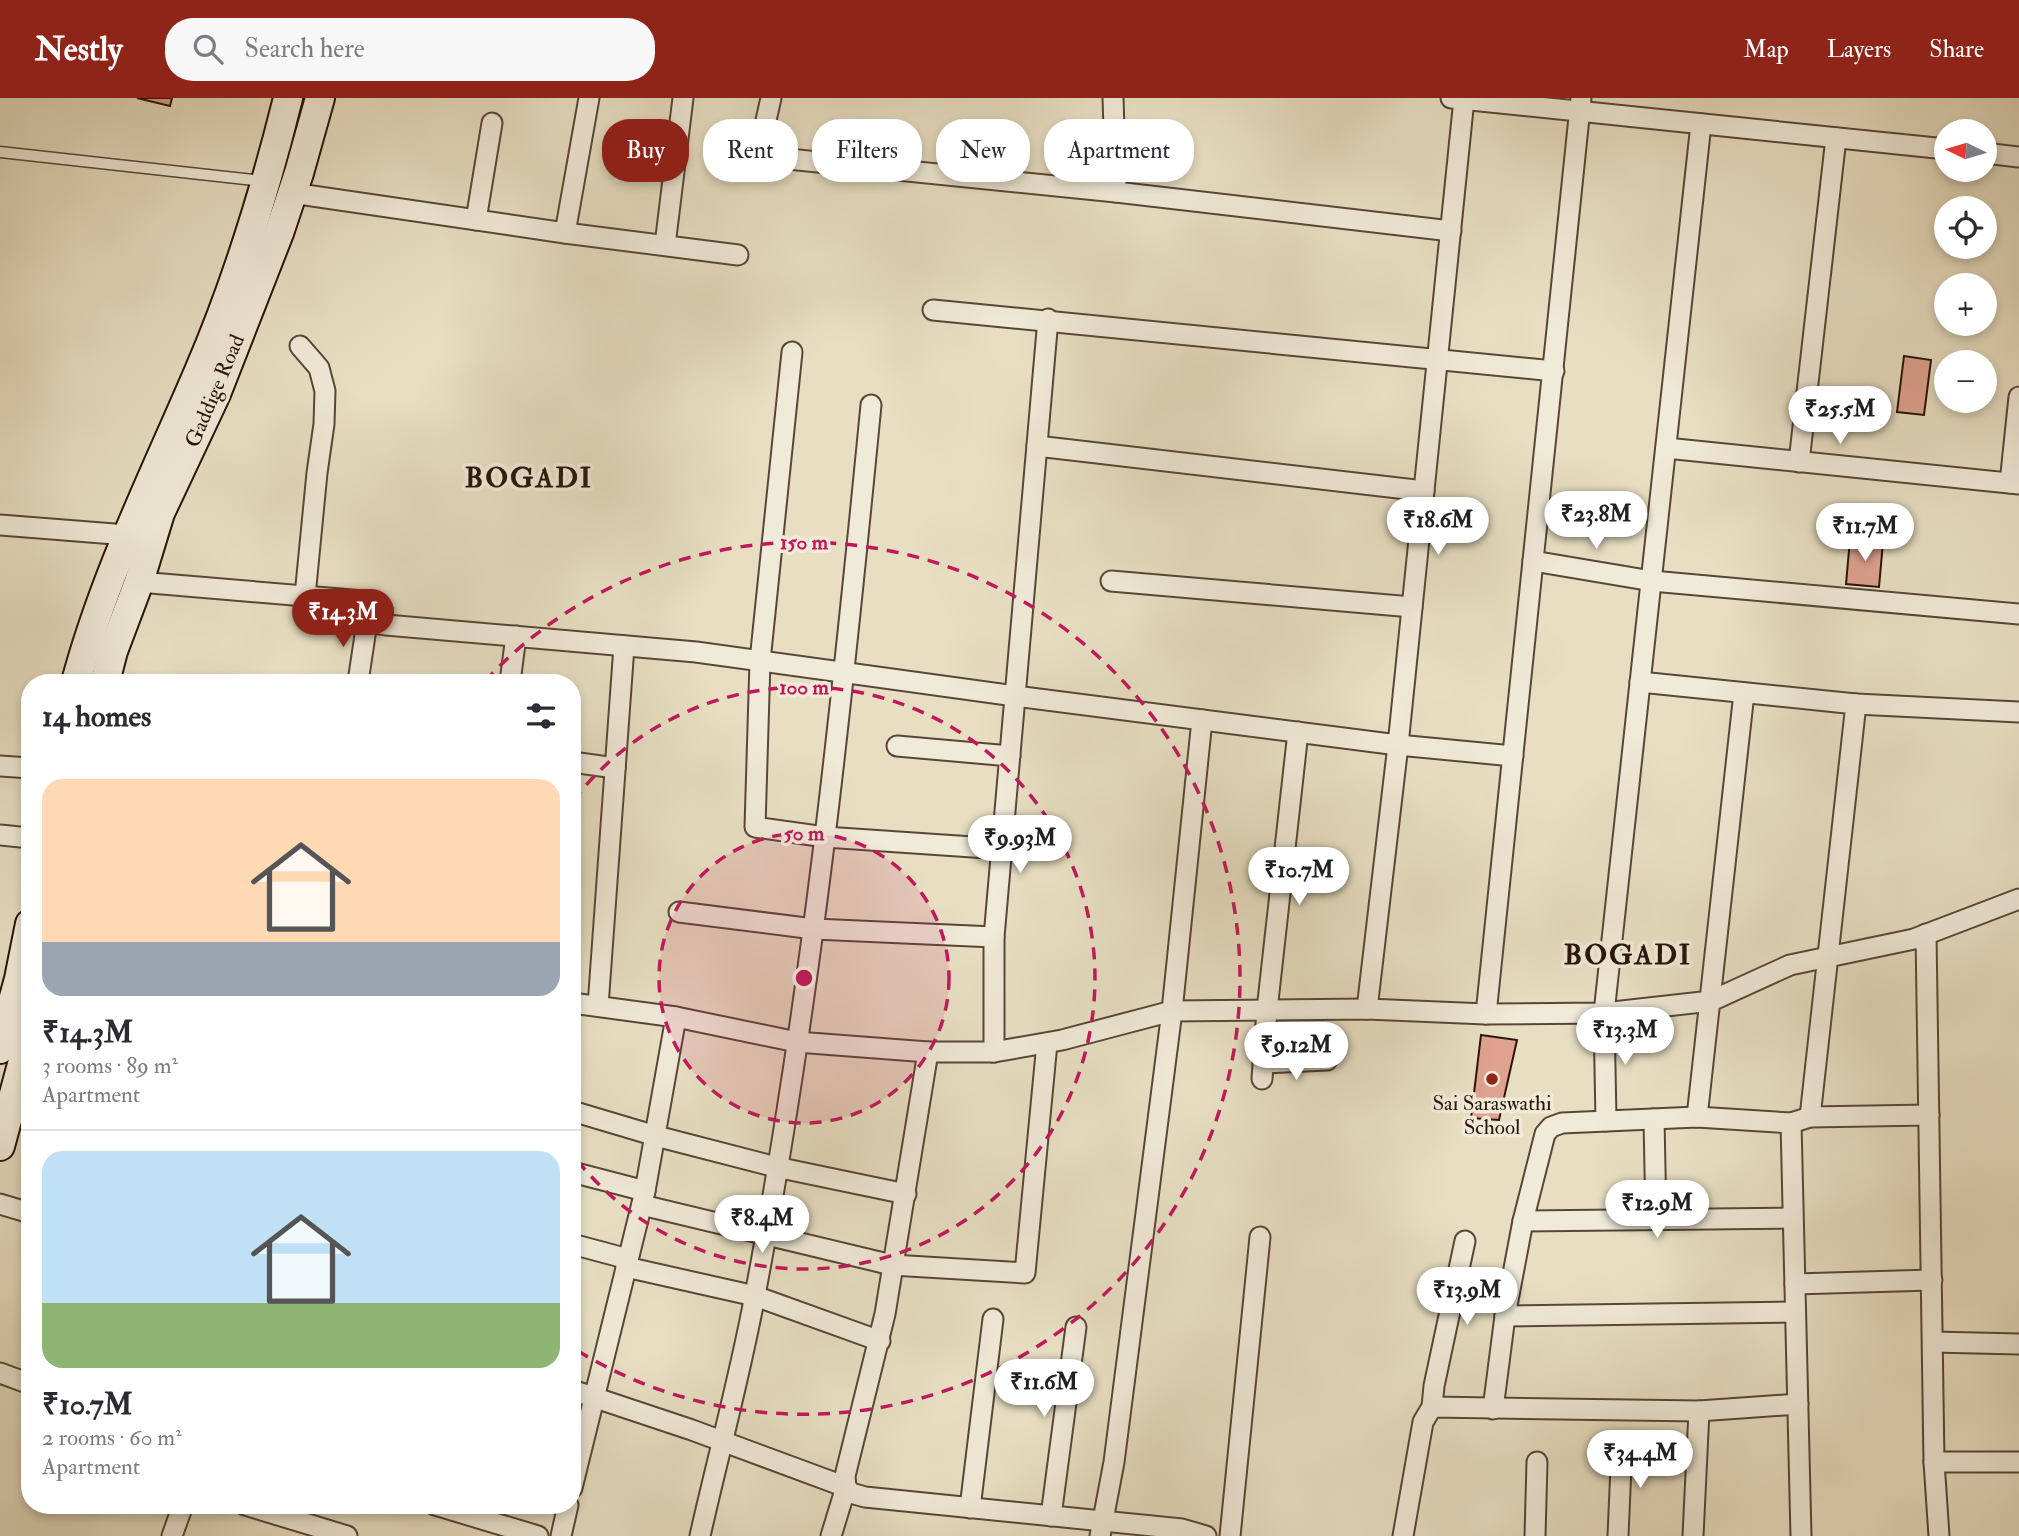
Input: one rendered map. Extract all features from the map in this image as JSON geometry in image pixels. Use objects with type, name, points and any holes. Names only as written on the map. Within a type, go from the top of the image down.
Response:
[{"type":"main road","name":"Gaddige Road","points":[[78,674],[88,638],[127,536],[200,370],[226,303],[267,181],[288,98]]},
{"type":"main road","name":"Gaddige Road","points":[[107,674],[160,513],[216,394],[292,193],[320,98]]},
{"type":"main road","points":[[0,1049],[21,959]]},
{"type":"main road","points":[[0,1146],[21,1085]]},
{"type":"street","points":[[565,233],[589,98]]},
{"type":"street","points":[[664,246],[683,98]]},
{"type":"street","points":[[771,98],[758,156],[1116,192],[1451,231]]},
{"type":"street","points":[[1113,98],[1116,192]]},
{"type":"street","points":[[1367,1009],[1439,358],[1451,231],[1457,99],[1580,105],[1701,124],[1934,148]]},
{"type":"street","points":[[1486,1014],[1580,105]]},
{"type":"street","points":[[475,220],[492,123]]},
{"type":"street","points":[[1606,1121],[1604,1013],[1701,124]]},
{"type":"street","points":[[1799,462],[1836,138]]},
{"type":"street","points":[[1997,154],[2019,157]]},
{"type":"street","points":[[292,193],[738,255]]},
{"type":"street","points":[[933,310],[1048,319],[1554,371]]},
{"type":"street","points":[[994,1052],[994,937],[1048,319]]},
{"type":"street","points":[[300,346],[319,368],[325,391],[324,424],[305,596]]},
{"type":"street","points":[[792,352],[760,661],[755,827],[825,837],[1002,849]]},
{"type":"street","points":[[1666,448],[2015,483],[2019,397]]},
{"type":"street","points":[[700,1536],[755,1296],[797,1042],[814,929],[845,673],[871,405]]},
{"type":"street","points":[[1037,446],[1424,491]]},
{"type":"street","points":[[0,525],[127,536]]},
{"type":"street","points":[[1533,561],[1652,581],[2019,614]]},
{"type":"street","points":[[1111,581],[1412,607]]},
{"type":"street","points":[[139,582],[364,601],[367,622],[359,674]]},
{"type":"street","points":[[367,622],[696,652],[1015,696],[1513,757]]},
{"type":"street","points":[[511,674],[516,636]]},
{"type":"street","points":[[598,1006],[624,646]]},
{"type":"street","points":[[1640,682],[1856,704],[2019,712]]},
{"type":"street","points":[[1697,1117],[1744,693]]},
{"type":"street","points":[[1811,1117],[1856,704]]},
{"type":"street","points":[[1102,1528],[1114,1462],[1172,1011],[1202,720]]},
{"type":"street","points":[[1298,732],[1262,1071],[1327,1060]]},
{"type":"street","points":[[897,746],[1010,756]]},
{"type":"street","points":[[581,763],[615,768]]},
{"type":"street","points":[[0,766],[21,767]]},
{"type":"street","points":[[0,835],[21,837]]},
{"type":"street","points":[[581,1004],[676,1017],[797,1042],[928,1052],[994,1052],[1047,1043],[1172,1011],[1367,1009],[1486,1014],[1604,1013],[1711,1001],[1790,965],[1914,939],[2019,899]]},
{"type":"street","points":[[679,912],[814,929],[994,937]]},
{"type":"street","points":[[1926,934],[1934,1462],[1939,1536]]},
{"type":"street","points":[[581,1451],[644,1198],[676,1017]]},
{"type":"street","points":[[581,1175],[644,1198],[765,1235],[892,1265],[1025,1273],[1047,1043]]},
{"type":"street","points":[[831,1536],[846,1487],[845,1476],[880,1340],[928,1052]]},
{"type":"street","points":[[581,1114],[776,1167],[906,1194]]},
{"type":"street","points":[[1493,1409],[1505,1315],[1522,1222],[1545,1133],[1551,1127],[1562,1123],[1697,1117],[1791,1123],[1811,1117],[1929,1115]]},
{"type":"street","points":[[1654,1119],[1656,1220]]},
{"type":"street","points":[[1791,1123],[1801,1536]]},
{"type":"street","points":[[0,1204],[21,1210]]},
{"type":"street","points":[[1522,1222],[1792,1218]]},
{"type":"street","points":[[1230,1536],[1260,1237]]},
{"type":"street","points":[[1403,1536],[1423,1422],[1432,1407],[1434,1386],[1465,1241]]},
{"type":"street","points":[[581,1247],[627,1263],[755,1296],[880,1340]]},
{"type":"street","points":[[1795,1284],[1932,1280]]},
{"type":"street","points":[[1505,1315],[1795,1312]]},
{"type":"street","points":[[970,1508],[993,1319]]},
{"type":"street","points":[[1051,1516],[1076,1327]]},
{"type":"street","points":[[1933,1342],[2019,1344]]},
{"type":"street","points":[[0,1373],[21,1381]]},
{"type":"street","points":[[581,1393],[722,1441],[846,1487],[851,1493],[865,1497],[1051,1516],[1102,1528],[1182,1529],[1206,1536]]},
{"type":"street","points":[[1432,1407],[1699,1411],[1798,1404]]},
{"type":"street","points":[[1692,1536],[1699,1411]]},
{"type":"street","points":[[1618,1536],[1622,1443]]},
{"type":"street","points":[[1535,1536],[1537,1462]]},
{"type":"street","points":[[1934,1462],[2019,1462]]},
{"type":"street","points":[[172,1536],[180,1514]]},
{"type":"street","points":[[275,1514],[347,1536]]},
{"type":"street","points":[[465,1514],[538,1536]]},
{"type":"street","points":[[561,1536],[566,1514]]},
{"type":"lane","points":[[0,152],[267,181]]},
{"type":"building","points":[[137,98],[172,98],[170,106]]},
{"type":"building","points":[[1904,356],[1931,360],[1924,415],[1897,412]]},
{"type":"building","points":[[1850,539],[1883,542],[1879,587],[1846,584]]},
{"type":"building","name":"Sai Saraswathi School","points":[[1481,1035],[1517,1040],[1499,1120],[1471,1118]]},
{"type":"place","name":"Sai Saraswathi School","points":[[1492,1079]]},
{"type":"district","name":"BOGADI","points":[[529,478]]},
{"type":"district","name":"BOGADI","points":[[1628,955]]}]
